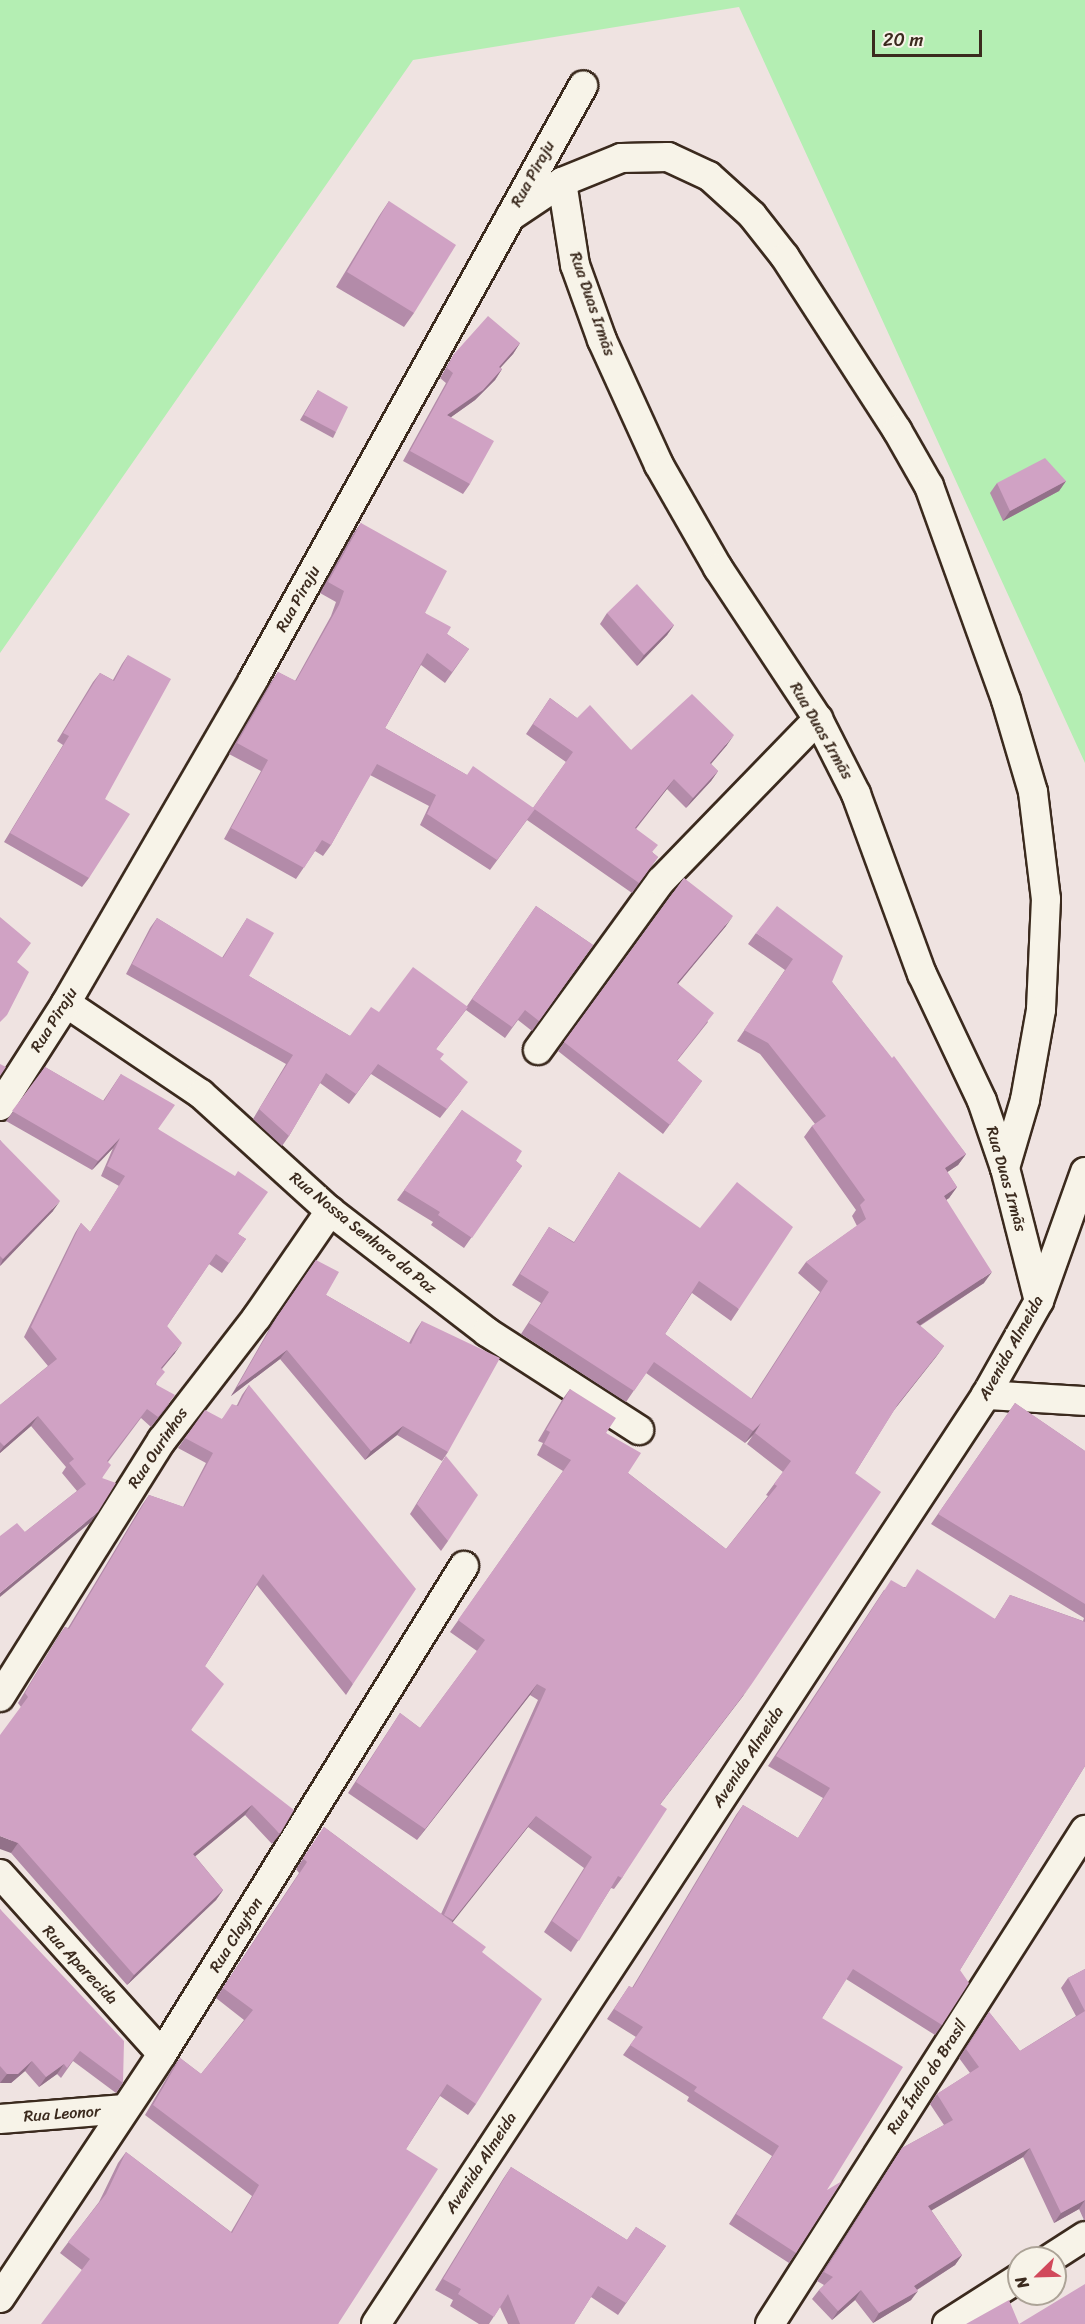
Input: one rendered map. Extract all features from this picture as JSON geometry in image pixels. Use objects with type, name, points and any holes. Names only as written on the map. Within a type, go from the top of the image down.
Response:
[{"type":"street","name":"Rua Piraju","points":[[0,1106],[66,1003],[253,680],[583,86]]},
{"type":"street","points":[[510,217],[562,182],[621,158],[668,157],[709,176],[752,215],[785,257],[897,430],[928,486],[1006,700],[1030,780],[1045,888],[1041,1010],[1025,1100],[1005,1168]]},
{"type":"street","name":"Rua Duas Irmãs","points":[[562,182],[575,265],[602,339],[659,465],[718,568],[818,719],[856,794],[922,974],[982,1101],[1005,1168],[1039,1301]]},
{"type":"street","points":[[538,1050],[661,881],[818,719]]},
{"type":"street","name":"Rua Nossa Senhora da Paz","points":[[66,1003],[201,1094],[330,1211],[487,1332],[639,1430]]},
{"type":"street","name":"Avenida Almeida","points":[[376,2324],[986,1395],[1039,1301],[1085,1172]]},
{"type":"street","name":"Rua Ourinhos","points":[[0,1696],[162,1440],[257,1317],[330,1211]]},
{"type":"street","points":[[986,1395],[1085,1401]]},
{"type":"street","name":"Rua Clayton","points":[[0,2298],[162,2054],[464,1566]]},
{"type":"street","name":"Rua Índio do Brasil","points":[[770,2324],[1082,1847]]},
{"type":"street","name":"Rua Aparecida","points":[[0,1874],[162,2054]]},
{"type":"street","name":"Rua Leonor","points":[[0,2119],[124,2109]]},
{"type":"street","points":[[1067,2248],[1085,2236]]},
{"type":"street","points":[[947,2324],[1007,2286]]},
{"type":"green space","points":[[0,0],[1085,0],[1085,763],[739,7],[413,60],[0,653]]},
{"type":"building","points":[[389,201],[456,245],[414,313],[347,272]]},
{"type":"building","points":[[488,316],[520,343],[499,367],[502,369],[483,390],[447,415],[494,441],[470,484],[410,451],[453,373],[447,368],[454,354]]},
{"type":"building","points":[[318,390],[348,407],[336,432],[304,415]]},
{"type":"building","points":[[1045,458],[1066,481],[1010,511],[997,483]]},
{"type":"building","points":[[361,523],[447,571],[425,613],[451,627],[447,634],[469,649],[452,672],[427,653],[385,728],[467,775],[473,766],[535,809],[497,860],[427,814],[436,795],[377,764],[331,845],[322,840],[304,868],[231,828],[268,760],[237,743],[278,672],[296,681],[339,605],[344,591],[328,582]]},
{"type":"building","points":[[637,584],[674,625],[644,655],[607,613]]},
{"type":"building","points":[[128,655],[171,679],[105,799],[130,814],[89,878],[10,833],[69,736],[63,733],[100,673],[114,681]]},
{"type":"building","points":[[692,694],[734,735],[710,763],[718,771],[693,798],[674,779],[635,828],[658,845],[652,852],[658,857],[639,883],[533,808],[573,752],[533,724],[550,698],[577,718],[590,705],[631,750]]},
{"type":"building","points":[[684,878],[733,916],[677,983],[714,1013],[677,1060],[702,1081],[670,1125],[564,1042]]},
{"type":"building","points":[[536,906],[593,945],[539,1021],[525,1010],[512,1027],[472,999]]},
{"type":"building","points":[[777,906],[843,956],[832,982],[892,1058],[894,1056],[966,1154],[945,1168],[957,1187],[944,1196],[992,1272],[916,1322],[944,1346],[898,1404],[855,1473],[881,1492],[751,1685],[660,1804],[667,1809],[622,1878],[618,1876],[579,1941],[552,1921],[592,1857],[536,1816],[453,1920],[444,1915],[546,1689],[537,1684],[425,1829],[356,1782],[400,1713],[420,1728],[485,1640],[458,1620],[571,1460],[544,1444],[550,1432],[546,1430],[570,1389],[616,1418],[606,1433],[641,1453],[628,1473],[726,1549],[777,1486],[774,1484],[791,1461],[755,1433],[761,1423],[753,1431],[654,1362],[634,1391],[529,1323],[549,1292],[520,1274],[549,1227],[574,1243],[619,1172],[700,1228],[737,1182],[793,1227],[739,1309],[699,1281],[665,1334],[752,1399],[828,1281],[806,1262],[866,1219],[860,1205],[865,1200],[812,1126],[826,1116],[768,1043],[744,1030],[793,959],[756,933]]},
{"type":"building","points":[[0,917],[31,943],[17,962],[29,972],[7,1015],[0,1022]]},
{"type":"building","points":[[157,918],[223,958],[247,918],[274,933],[249,976],[350,1036],[371,1007],[379,1012],[413,967],[468,1007],[436,1049],[444,1054],[440,1059],[468,1082],[447,1109],[378,1064],[356,1094],[326,1073],[289,1136],[259,1109],[293,1055],[132,964]]},
{"type":"building","points":[[0,1064],[6,1067],[0,1076]]},
{"type":"building","points":[[45,1067],[104,1101],[121,1074],[175,1105],[158,1129],[235,1176],[238,1171],[268,1192],[238,1234],[246,1239],[229,1263],[216,1254],[167,1326],[182,1343],[161,1368],[165,1372],[155,1384],[175,1395],[158,1417],[147,1409],[107,1461],[111,1465],[102,1478],[116,1483],[98,1512],[0,1593],[0,1536],[17,1523],[25,1532],[86,1484],[69,1463],[74,1459],[38,1416],[4,1446],[0,1442],[0,1405],[57,1359],[31,1327],[81,1223],[90,1232],[125,1176],[107,1166],[120,1138],[98,1161],[12,1111]]},
{"type":"building","points":[[462,1110],[522,1151],[516,1161],[522,1166],[472,1238],[438,1215],[440,1212],[404,1190]]},
{"type":"building","points":[[0,1140],[60,1201],[3,1259],[0,1256]]},
{"type":"building","points":[[316,1260],[339,1272],[326,1295],[411,1344],[422,1321],[500,1358],[448,1452],[403,1426],[371,1451],[287,1350],[237,1387],[277,1317]]},
{"type":"building","points":[[249,1385],[416,1589],[353,1684],[263,1574],[205,1666],[224,1684],[191,1730],[294,1810],[280,1834],[252,1805],[193,1854],[223,1890],[134,1975],[18,1843],[0,1836],[0,1735],[28,1697],[25,1693],[47,1655],[65,1627],[69,1629],[149,1495],[184,1507],[213,1453],[185,1438],[205,1410],[222,1419],[232,1404],[238,1406]]},
{"type":"building","points":[[1015,1403],[1085,1451],[1085,1604],[938,1514]]},
{"type":"building","points":[[446,1456],[478,1495],[448,1541],[417,1504]]},
{"type":"building","points":[[917,1569],[995,1619],[1010,1595],[1085,1622],[1085,1766],[960,1970],[969,1983],[942,2025],[853,1969],[822,2018],[903,2067],[827,2190],[842,2181],[796,2253],[736,2214],[779,2146],[694,2091],[697,2087],[630,2045],[643,2027],[614,2009],[629,1986],[633,1988],[743,1805],[798,1838],[830,1788],[776,1756],[891,1580],[905,1588]]},
{"type":"building","points":[[324,1827],[486,1947],[482,1952],[542,1999],[476,2104],[447,2084],[406,2149],[438,2169],[338,2324],[41,2324],[90,2259],[68,2242],[106,2194],[126,2152],[232,2233],[259,2185],[153,2105],[180,2058],[201,2074],[253,2010],[223,1988],[307,1862],[303,1858]]},
{"type":"building","points":[[0,1909],[124,2041],[123,2083],[80,2051],[67,2068],[64,2064],[46,2077],[32,2061],[18,2074],[7,2074],[0,2066]]},
{"type":"building","points":[[1085,1969],[1085,2011],[1068,1978]]},
{"type":"building","points":[[1085,2011],[1085,2200],[1061,2213],[1030,2148],[928,2206],[962,2255],[914,2286],[918,2291],[879,2313],[861,2290],[838,2311],[819,2290],[833,2277],[824,2272],[902,2148],[953,2120],[937,2094],[979,2067],[966,2049],[989,2012],[1020,2051]]},
{"type":"building","points":[[511,2167],[627,2240],[636,2227],[666,2246],[626,2303],[598,2286],[574,2324],[520,2324],[508,2294],[494,2317],[458,2294],[461,2289],[443,2279]]},
{"type":"building","points":[[1085,2284],[1085,2324],[1019,2324],[1049,2306],[1067,2306],[1067,2295]]},
{"type":"building","points":[[1007,2301],[1007,2306],[1012,2306],[1019,2324],[966,2324]]}]
